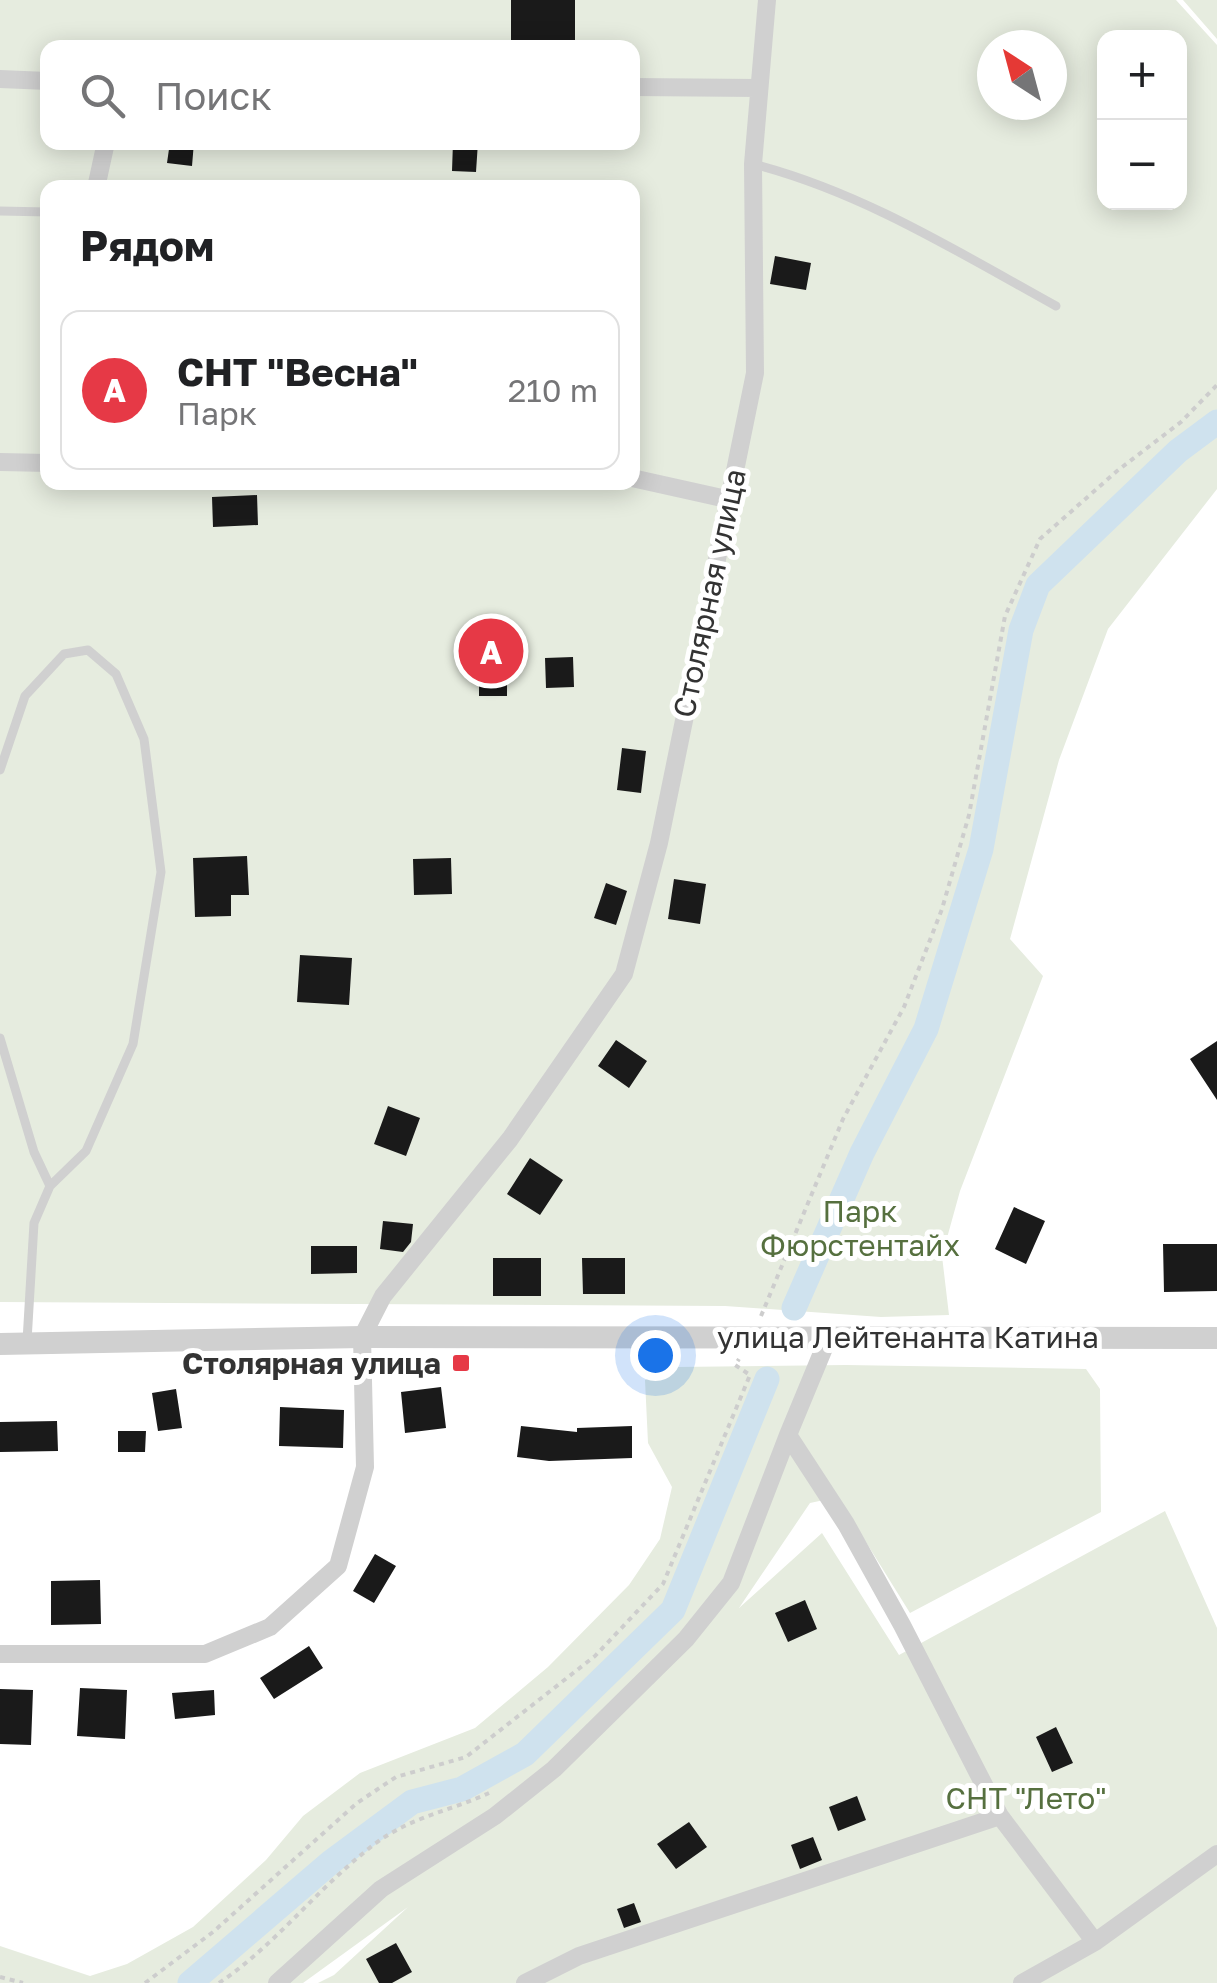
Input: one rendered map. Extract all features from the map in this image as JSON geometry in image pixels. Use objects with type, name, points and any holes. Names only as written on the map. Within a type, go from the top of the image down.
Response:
[{"type":"street","name":"Столярная улица","points":[[0,1654],[205,1654],[270,1627],[338,1566],[365,1467],[362,1337],[383,1296],[510,1139],[624,974],[659,844],[684,702],[731,500],[754,373],[753,164],[766,0]]},
{"type":"street","points":[[0,79],[40,81]]},
{"type":"street","points":[[640,88],[758,88]]},
{"type":"street","points":[[98,180],[104,150]]},
{"type":"street","points":[[0,462],[40,462]]},
{"type":"street","points":[[640,480],[731,500]]},
{"type":"street","points":[[277,1983],[381,1889],[494,1816],[554,1769],[686,1639],[731,1583],[829,1336]]},
{"type":"street","name":"улица Лейтенанта Катина","points":[[0,1344],[362,1337],[1217,1338]]},
{"type":"street","points":[[788,1435],[884,1591],[1000,1816],[1095,1942]]},
{"type":"street","points":[[525,1983],[579,1956],[1000,1816]]},
{"type":"street","points":[[1022,1983],[1095,1942],[1217,1854]]},
{"type":"lane","points":[[753,164],[802,176],[858,199],[1056,306]]},
{"type":"lane","points":[[0,211],[40,212]]},
{"type":"lane","points":[[0,770],[26,696],[64,654],[88,650],[116,674],[144,739],[161,872],[133,1044],[86,1151],[50,1186],[34,1222],[27,1344]]},
{"type":"lane","points":[[0,1038],[34,1152],[50,1186]]},
{"type":"path","points":[[772,1290],[843,1119],[904,1007],[942,909],[969,815],[1005,616],[1040,539],[1116,471],[1181,422],[1217,386]]},
{"type":"path","points":[[144,1983],[214,1932],[357,1804],[396,1777],[466,1757],[595,1656],[663,1584],[750,1374]]},
{"type":"path","points":[[219,1983],[251,1961],[377,1843],[422,1815],[486,1795],[502,1784]]},
{"type":"path","points":[[0,1977],[23,1983]]},
{"type":"green space","name":"Парк Фюрстентайх","points":[[0,0],[1176,0],[1217,45],[1217,489],[1108,629],[1059,760],[1010,939],[1043,976],[960,1191],[942,1256],[949,1315],[881,1317],[725,1306],[0,1302]]},
{"type":"green space","points":[[1183,0],[1217,0],[1217,39]]},
{"type":"green space","name":"СНТ \"Лето\"","points":[[676,1367],[1086,1369],[1100,1389],[1101,1512],[910,1613],[838,1497],[810,1503],[739,1608],[822,1533],[899,1655],[1165,1511],[1217,1628],[1217,1983],[318,1983],[334,1975],[408,1907],[303,1983],[0,1983],[0,1946],[90,1976],[127,1964],[193,1927],[266,1860],[303,1816],[360,1773],[475,1728],[548,1667],[629,1585],[660,1539],[672,1487],[648,1443],[645,1380]]},
{"type":"building","points":[[511,0],[575,0],[575,40],[511,40]]},
{"type":"building","points":[[169,150],[193,150],[192,166],[167,163]]},
{"type":"building","points":[[453,150],[477,150],[476,172],[452,171]]},
{"type":"building","points":[[775,256],[811,263],[806,290],[770,284]]},
{"type":"building","points":[[257,495],[258,525],[213,527],[212,497]]},
{"type":"building","points":[[573,657],[574,687],[546,688],[545,658]]},
{"type":"building","points":[[479,669],[507,669],[507,696],[479,696]]},
{"type":"building","points":[[622,748],[646,751],[641,793],[617,790]]},
{"type":"building","points":[[247,856],[249,895],[231,895],[231,916],[195,917],[193,858]]},
{"type":"building","points":[[451,858],[452,894],[414,895],[413,859]]},
{"type":"building","points":[[674,879],[706,884],[700,924],[668,919]]},
{"type":"building","points":[[606,883],[627,891],[616,925],[594,918]]},
{"type":"building","points":[[300,955],[352,958],[349,1005],[297,1002]]},
{"type":"building","points":[[616,1040],[647,1061],[629,1088],[598,1066]]},
{"type":"building","points":[[1217,1041],[1217,1100],[1190,1059]]},
{"type":"building","points":[[388,1106],[420,1118],[406,1156],[374,1144]]},
{"type":"building","points":[[530,1158],[563,1180],[540,1215],[507,1194]]},
{"type":"building","points":[[1014,1207],[1045,1221],[1026,1264],[995,1249]]},
{"type":"building","points":[[383,1221],[413,1224],[411,1242],[403,1252],[380,1249]]},
{"type":"building","points":[[1163,1244],[1217,1244],[1217,1291],[1164,1292]]},
{"type":"building","points":[[311,1246],[357,1246],[357,1273],[311,1274]]},
{"type":"building","points":[[493,1258],[541,1258],[541,1296],[493,1296]]},
{"type":"building","points":[[582,1258],[625,1258],[625,1294],[583,1294]]},
{"type":"building","points":[[441,1387],[446,1428],[405,1433],[401,1392]]},
{"type":"building","points":[[176,1389],[182,1428],[158,1431],[152,1393]]},
{"type":"building","points":[[280,1407],[344,1410],[343,1448],[279,1446]]},
{"type":"building","points":[[57,1421],[58,1451],[0,1452],[0,1422]]},
{"type":"building","points":[[521,1426],[577,1432],[577,1428],[632,1426],[632,1458],[549,1461],[517,1457]]},
{"type":"building","points":[[118,1431],[146,1431],[145,1452],[118,1452]]},
{"type":"building","points":[[375,1554],[396,1566],[374,1603],[353,1591]]},
{"type":"building","points":[[100,1580],[101,1624],[51,1625],[51,1581]]},
{"type":"building","points":[[805,1600],[817,1629],[788,1642],[775,1613]]},
{"type":"building","points":[[309,1646],[323,1668],[274,1699],[260,1678]]},
{"type":"building","points":[[80,1688],[127,1690],[125,1739],[77,1736]]},
{"type":"building","points":[[0,1689],[33,1690],[31,1745],[0,1744]]},
{"type":"building","points":[[214,1690],[215,1715],[175,1719],[172,1693]]},
{"type":"building","points":[[1056,1727],[1073,1763],[1052,1772],[1036,1737]]},
{"type":"building","points":[[857,1796],[866,1820],[838,1831],[829,1807]]},
{"type":"building","points":[[689,1822],[707,1847],[676,1869],[657,1844]]},
{"type":"building","points":[[813,1837],[822,1860],[800,1869],[791,1845]]},
{"type":"building","points":[[634,1903],[641,1922],[624,1928],[617,1909]]},
{"type":"building","points":[[396,1943],[412,1972],[392,1983],[379,1983],[366,1959]]},
{"type":"waterway","points":[[794,1308],[862,1153],[926,1029],[981,849],[1021,630],[1038,585],[1178,451],[1217,422]]},
{"type":"waterway","points":[[190,1983],[331,1862],[412,1802],[462,1789],[525,1754],[673,1610],[767,1379]]},
{"type":"place","name":"СНТ \"Весна\"","points":[[491,651]]},
{"type":"place","name":"Столярная улица","points":[[461,1363]]}]
